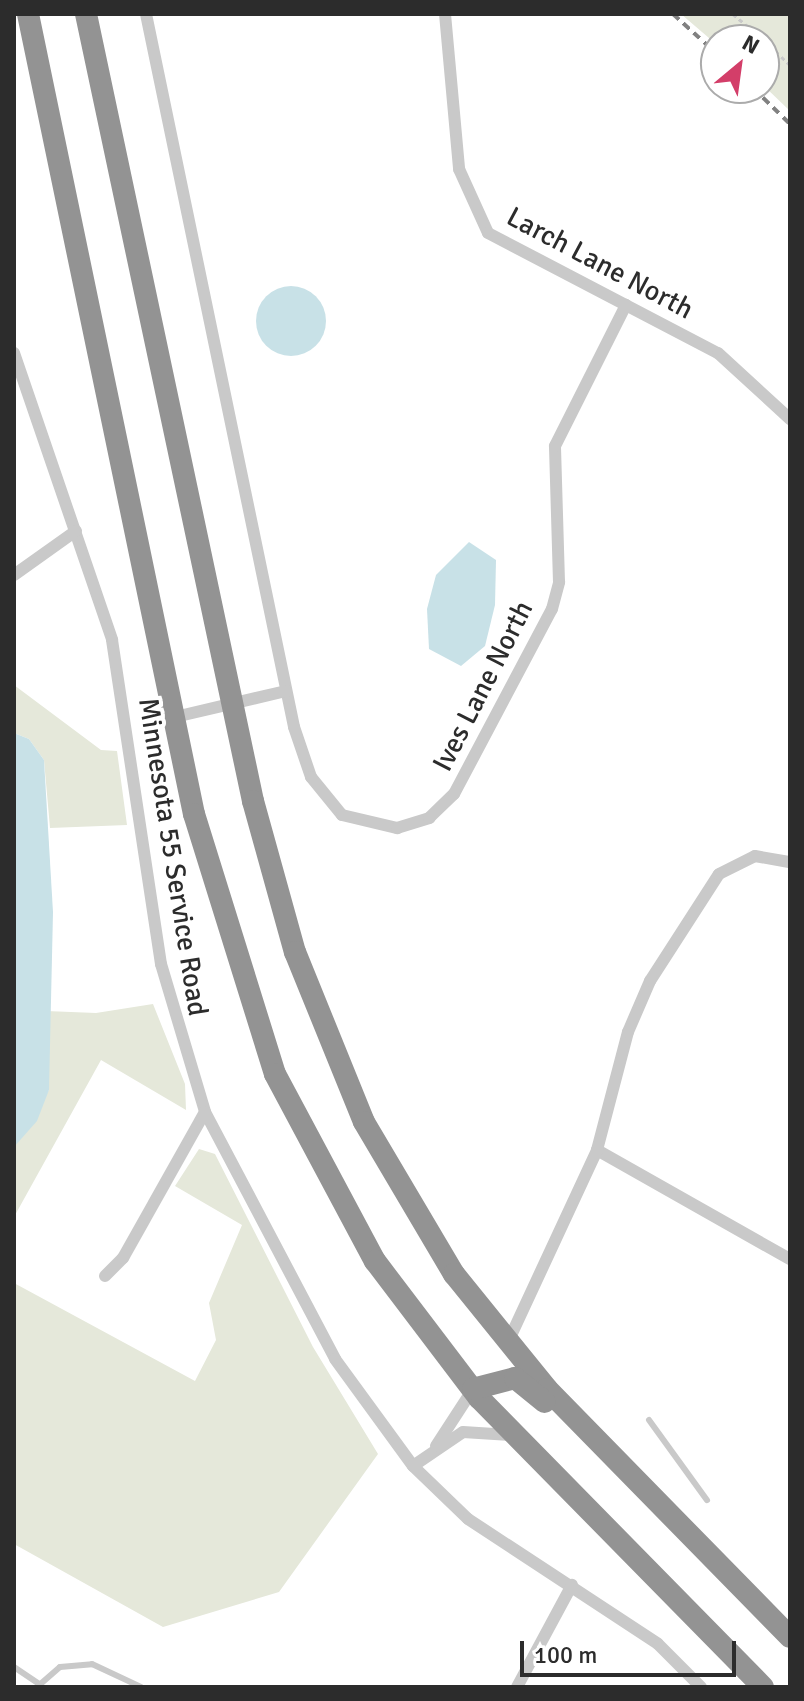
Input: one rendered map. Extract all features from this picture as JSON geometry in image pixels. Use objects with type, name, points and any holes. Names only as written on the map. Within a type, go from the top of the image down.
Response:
[{"type":"highway","points":[[28,14],[211,878],[275,1074],[375,1261],[473,1389],[512,1435],[763,1687]]},
{"type":"highway","points":[[86,14],[233,704],[295,952],[364,1122],[426,1231],[508,1342],[653,1500],[790,1637]]},
{"type":"highway","points":[[473,1389],[515,1378],[630,1492],[653,1500]]},
{"type":"street","name":"Ives Lane North","points":[[146,14],[286,691],[311,777],[342,815],[397,828],[429,818],[454,794],[552,609],[559,582],[555,446],[626,305]]},
{"type":"street","name":"Larch Lane North","points":[[445,14],[459,169],[473,213],[505,244],[718,353],[790,419]]},
{"type":"street","name":"Minnesota 55 Service Road","points":[[14,353],[112,640],[161,964],[205,1112],[335,1359],[413,1466],[468,1519],[658,1644],[701,1687]]},
{"type":"street","points":[[14,575],[76,531]]},
{"type":"street","points":[[175,717],[286,691]]},
{"type":"street","points":[[508,1342],[597,1150],[628,1032],[707,890],[736,862],[755,856],[790,862]]},
{"type":"street","points":[[105,1276],[123,1258],[205,1112]]},
{"type":"street","points":[[597,1150],[790,1259]]},
{"type":"street","points":[[436,1446],[473,1389]]},
{"type":"street","points":[[413,1466],[436,1446],[463,1432],[512,1435]]},
{"type":"street","points":[[517,1687],[572,1585]]},
{"type":"lane","points":[[649,1420],[707,1500]]},
{"type":"lane","points":[[14,1667],[38,1685],[60,1667],[92,1664],[141,1687]]},
{"type":"shaded area","points":[[681,14],[790,14],[790,111],[780,101],[780,24],[700,24],[700,30]]},
{"type":"shaded area","points":[[14,685],[101,750],[117,751],[127,825],[50,828],[44,760],[29,739],[14,733]]},
{"type":"shaded area","points":[[153,1004],[185,1084],[186,1110],[101,1060],[14,1217],[14,1147],[49,1090],[46,1011],[96,1013]]},
{"type":"shaded area","points":[[199,1149],[215,1154],[313,1347],[378,1454],[279,1592],[163,1627],[14,1544],[14,1283],[195,1381],[216,1340],[209,1303],[242,1225],[175,1186]]},
{"type":"water","points":[[291,286],[316,296],[326,321],[316,346],[291,356],[266,346],[256,321],[266,296]]},
{"type":"water","points":[[469,542],[496,560],[495,605],[485,646],[461,666],[429,649],[427,609],[436,575]]},
{"type":"water","points":[[14,733],[29,739],[44,760],[53,912],[49,1090],[37,1121],[14,1147]]},
{"type":"railway","points":[[673,14],[700,38]]},
{"type":"railway","points":[[769,104],[790,124]]}]
